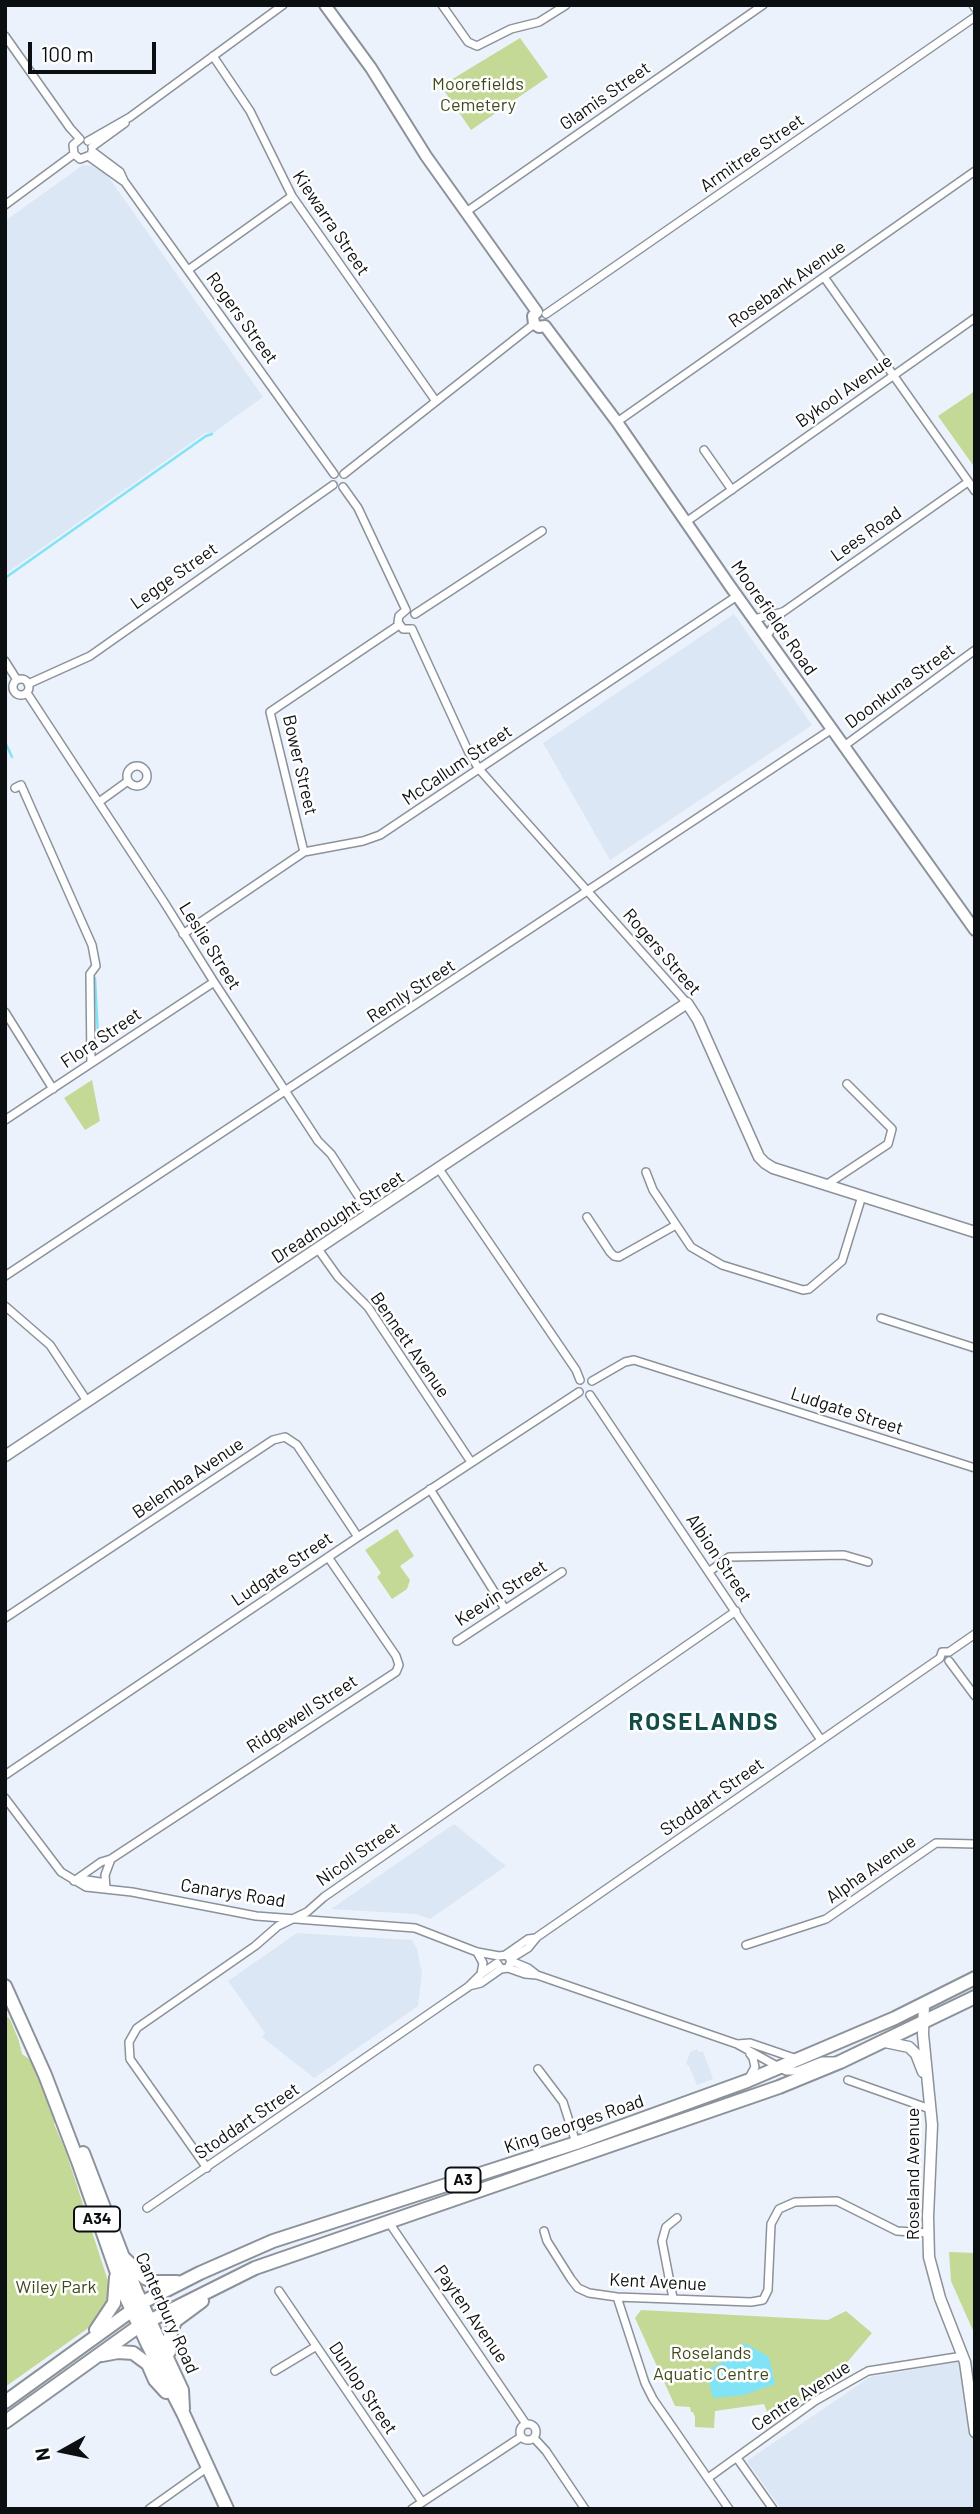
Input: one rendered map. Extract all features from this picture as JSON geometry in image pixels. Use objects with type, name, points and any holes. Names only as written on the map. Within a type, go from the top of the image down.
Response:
[{"type":"highway","name":"King Georges Road","points":[[5,2402],[136,2307],[181,2282],[273,2241],[576,2143],[747,2081],[924,2004],[975,1978]]},
{"type":"highway","name":"Canterbury Road","points":[[5,1986],[79,2164],[116,2273],[168,2359],[182,2390],[183,2413]]},
{"type":"highway","name":"King Georges Road","points":[[5,2422],[145,2323],[227,2281],[293,2254],[779,2087],[885,2042],[975,1997]]},
{"type":"highway","name":"Canterbury Road","points":[[44,2075],[72,2124],[121,2256],[136,2307]]},
{"type":"highway","points":[[121,2256],[154,2282],[181,2282]]},
{"type":"highway","points":[[89,2341],[114,2302],[116,2273]]},
{"type":"highway","points":[[168,2359],[169,2339],[175,2321],[227,2281]]},
{"type":"highway","name":"Canterbury Road","points":[[145,2323],[227,2509]]},
{"type":"highway","points":[[98,2355],[133,2353],[143,2359],[155,2380],[183,2413]]},
{"type":"main road","name":"Moorefields Road","points":[[325,5],[371,68],[426,156],[974,929]]},
{"type":"street","points":[[112,134],[88,147],[73,145],[74,154],[80,159],[88,147],[283,5]]},
{"type":"street","points":[[442,5],[468,42],[477,46],[511,29],[539,22],[566,5]]},
{"type":"street","name":"Glamis Street","points":[[466,212],[763,5]]},
{"type":"street","name":"Armitree Street","points":[[344,474],[541,319],[975,17]]},
{"type":"street","points":[[5,36],[70,128],[88,147]]},
{"type":"street","name":"Kiewarra Street","points":[[213,56],[250,111],[292,196],[435,400]]},
{"type":"street","points":[[110,163],[103,149],[104,142],[130,117]]},
{"type":"street","name":"Rogers Street","points":[[88,147],[120,172],[124,181]]},
{"type":"street","name":"Rogers Street","points":[[88,147],[124,181],[334,474]]},
{"type":"street","points":[[5,205],[74,154]]},
{"type":"street","name":"Rosebank Avenue","points":[[617,422],[975,171]]},
{"type":"street","points":[[188,270],[292,196]]},
{"type":"street","points":[[824,277],[975,491]]},
{"type":"street","name":"Bykool Avenue","points":[[686,522],[975,318]]},
{"type":"street","points":[[704,450],[732,490]]},
{"type":"street","points":[[334,474],[344,474],[347,481],[343,487],[336,488],[332,485],[334,474]]},
{"type":"street","name":"Lees Road","points":[[767,636],[783,612],[968,482]]},
{"type":"street","name":"Legge Street","points":[[28,684],[90,656],[332,485]]},
{"type":"street","points":[[343,487],[358,508],[406,610],[415,614]]},
{"type":"street","points":[[415,614],[542,531]]},
{"type":"street","name":"McCallum Street","points":[[183,934],[304,852],[376,837],[737,596]]},
{"type":"street","points":[[406,610],[399,616],[399,625],[403,629],[412,629],[417,622],[415,614]]},
{"type":"street","name":"Lees Road","points":[[754,619],[783,612]]},
{"type":"street","name":"Bower Street","points":[[304,852],[270,712],[399,625]]},
{"type":"street","name":"Rogers Street","points":[[412,629],[469,753],[480,769],[687,1003],[698,1020],[759,1157],[773,1168],[975,1232]]},
{"type":"street","name":"Doonkuna Street","points":[[844,746],[975,650]]},
{"type":"street","points":[[5,661],[17,680]]},
{"type":"street","points":[[14,690],[20,695],[27,693],[28,684],[25,680],[17,680]]},
{"type":"street","points":[[14,690],[17,680]]},
{"type":"street","points":[[5,692],[14,690]]},
{"type":"street","name":"Leslie Street","points":[[27,693],[285,1091],[370,1214]]},
{"type":"street","name":"Remly Street","points":[[5,1276],[832,729]]},
{"type":"street","points":[[99,802],[128,781]]},
{"type":"street","points":[[15,788],[21,785],[92,945],[96,966],[90,974],[91,1063]]},
{"type":"street","name":"Flora Street","points":[[5,1120],[214,982]]},
{"type":"street","name":"Dreadnought Street","points":[[5,1455],[687,1003]]},
{"type":"street","points":[[5,1012],[53,1089]]},
{"type":"street","points":[[826,1185],[888,1144],[892,1129],[846,1084]]},
{"type":"street","points":[[439,1169],[576,1370],[580,1380],[577,1387],[579,1392],[585,1396],[590,1395],[594,1388],[592,1381],[585,1378],[580,1380]]},
{"type":"street","points":[[646,1172],[653,1190],[691,1247],[722,1265],[803,1290],[808,1289],[842,1261],[862,1196]]},
{"type":"street","points":[[587,1217],[610,1252],[619,1257],[676,1226]]},
{"type":"street","name":"Bennett Avenue","points":[[318,1249],[338,1277],[368,1307],[471,1462]]},
{"type":"street","points":[[5,1306],[50,1345],[87,1401]]},
{"type":"street","points":[[881,1318],[975,1348]]},
{"type":"street","name":"Ludgate Street","points":[[592,1381],[625,1362],[643,1362],[975,1468]]},
{"type":"street","name":"Ludgate Street","points":[[5,1775],[579,1392]]},
{"type":"street","name":"Albion Street","points":[[590,1395],[821,1740]]},
{"type":"street","name":"Belemba Avenue","points":[[5,1618],[273,1440],[285,1437],[297,1445],[358,1537]]},
{"type":"street","points":[[430,1489],[505,1609]]},
{"type":"street","points":[[709,1571],[729,1557],[844,1555],[868,1562]]},
{"type":"street","name":"Ridgewell Street","points":[[74,1881],[396,1672],[399,1665],[396,1656],[328,1557]]},
{"type":"street","name":"Keevin Street","points":[[457,1641],[562,1572]]},
{"type":"street","name":"Nicoll Street","points":[[207,2168],[130,2059],[129,2042],[137,2028],[255,1946],[278,1926],[307,1912],[324,1897],[736,1611]]},
{"type":"street","points":[[949,1661],[943,1662],[940,1658],[942,1652],[949,1652],[975,1634]]},
{"type":"street","points":[[949,1652],[949,1661]]},
{"type":"street","name":"Stoddart Street","points":[[147,2208],[468,1987],[481,1973],[528,1948],[537,1937],[940,1658]]},
{"type":"street","points":[[949,1661],[975,1696]]},
{"type":"street","points":[[5,1798],[61,1872],[74,1881]]},
{"type":"street","name":"Alpha Avenue","points":[[746,1945],[826,1919],[936,1843],[975,1844]]},
{"type":"street","points":[[106,1888],[105,1875],[111,1859]]},
{"type":"street","name":"Canarys Road","points":[[74,1881],[100,1882],[106,1888],[256,1916],[415,1928],[477,1952],[484,1959],[524,1966],[537,1975]]},
{"type":"street","name":"Stoddart Street","points":[[468,1987],[481,1983],[528,1939],[537,1937]]},
{"type":"street","name":"Stoddart Street","points":[[524,1966],[528,1948]]},
{"type":"street","points":[[477,1952],[482,1964],[481,1973]]},
{"type":"street","name":"Canarys Road","points":[[503,1962],[737,2044],[779,2068]]},
{"type":"street","name":"Roseland Avenue","points":[[924,2004],[926,2079],[932,2137],[928,2233],[933,2276],[963,2356],[975,2432]]},
{"type":"street","name":"Roseland Avenue","points":[[885,2042],[909,2047],[916,2054],[926,2079]]},
{"type":"street","name":"Canarys Road","points":[[737,2044],[750,2043],[797,2060]]},
{"type":"street","points":[[747,2051],[753,2058],[755,2067],[747,2081]]},
{"type":"street","points":[[779,2068],[792,2072],[822,2061],[840,2062]]},
{"type":"street","points":[[538,2069],[563,2102],[576,2143]]},
{"type":"street","points":[[848,2080],[930,2109]]},
{"type":"street","name":"Kent Avenue","points":[[544,2231],[547,2241],[578,2288],[589,2293],[617,2298],[751,2302],[763,2300],[768,2290],[771,2224],[779,2209],[795,2202],[837,2201],[897,2231],[928,2233]]},
{"type":"street","points":[[673,2298],[662,2241],[666,2227],[677,2218]]},
{"type":"street","name":"Payten Avenue","points":[[388,2221],[526,2424]]},
{"type":"street","name":"Dunlop Street","points":[[279,2291],[422,2502]]},
{"type":"street","points":[[617,2298],[645,2383],[653,2399],[729,2509]]},
{"type":"street","points":[[275,2371],[315,2347]]},
{"type":"street","name":"Centre Avenue","points":[[708,2478],[815,2401],[868,2371],[963,2356]]},
{"type":"street","points":[[526,2424],[534,2427],[534,2438],[529,2441],[521,2437],[520,2429],[526,2424]]},
{"type":"street","points":[[412,2509],[521,2437]]},
{"type":"street","points":[[534,2438],[546,2451],[585,2509]]},
{"type":"street","points":[[737,2458],[773,2509]]},
{"type":"street","points":[[149,2509],[208,2467]]},
{"type":"shaded area","points":[[83,165],[92,166],[107,175],[263,397],[213,433],[205,433],[5,574],[5,221]]},
{"type":"shaded area","points":[[734,614],[812,725],[610,860],[543,743]]},
{"type":"shaded area","points":[[454,1824],[506,1866],[430,1919],[416,1914],[331,1909]]},
{"type":"shaded area","points":[[297,1933],[412,1940],[417,1949],[422,1973],[418,2006],[314,2078],[262,2037],[265,2033],[228,1981]]},
{"type":"shaded area","points":[[697,2049],[699,2052],[703,2051],[713,2079],[697,2085],[686,2064],[690,2052]]},
{"type":"shaded area","points":[[975,2359],[975,2509],[781,2509],[747,2461],[870,2377]]},
{"type":"green space","name":"Moorefields Cemetery","points":[[520,38],[548,77],[471,130],[441,86]]},
{"type":"green space","points":[[975,391],[975,468],[938,416]]},
{"type":"green space","points":[[92,1080],[100,1121],[85,1130],[64,1098]]},
{"type":"green space","points":[[397,1529],[414,1556],[400,1566],[410,1580],[407,1589],[392,1599],[377,1577],[381,1573],[365,1550]]},
{"type":"green space","name":"Wiley Park","points":[[5,2015],[10,2019],[22,2054],[32,2061],[48,2098],[56,2122],[54,2124],[66,2152],[110,2287],[105,2310],[94,2324],[5,2387]]},
{"type":"green space","points":[[949,2252],[975,2253],[975,2335],[951,2281]]},
{"type":"green space","name":"Roselands Aquatic Centre","points":[[641,2310],[828,2320],[846,2311],[872,2333],[832,2380],[826,2377],[795,2405],[793,2403],[768,2414],[764,2404],[715,2411],[714,2428],[695,2427],[695,2417],[690,2407],[675,2406],[635,2318]]},
{"type":"water","points":[[745,2343],[769,2357],[775,2384],[744,2395],[713,2398],[706,2371],[735,2355]]},
{"type":"waterway","points":[[5,578],[212,434]]},
{"type":"waterway","points":[[5,742],[12,757]]},
{"type":"waterway","points":[[95,978],[98,1036]]},
{"type":"district","name":"ROSELANDS","points":[[704,1722]]}]
